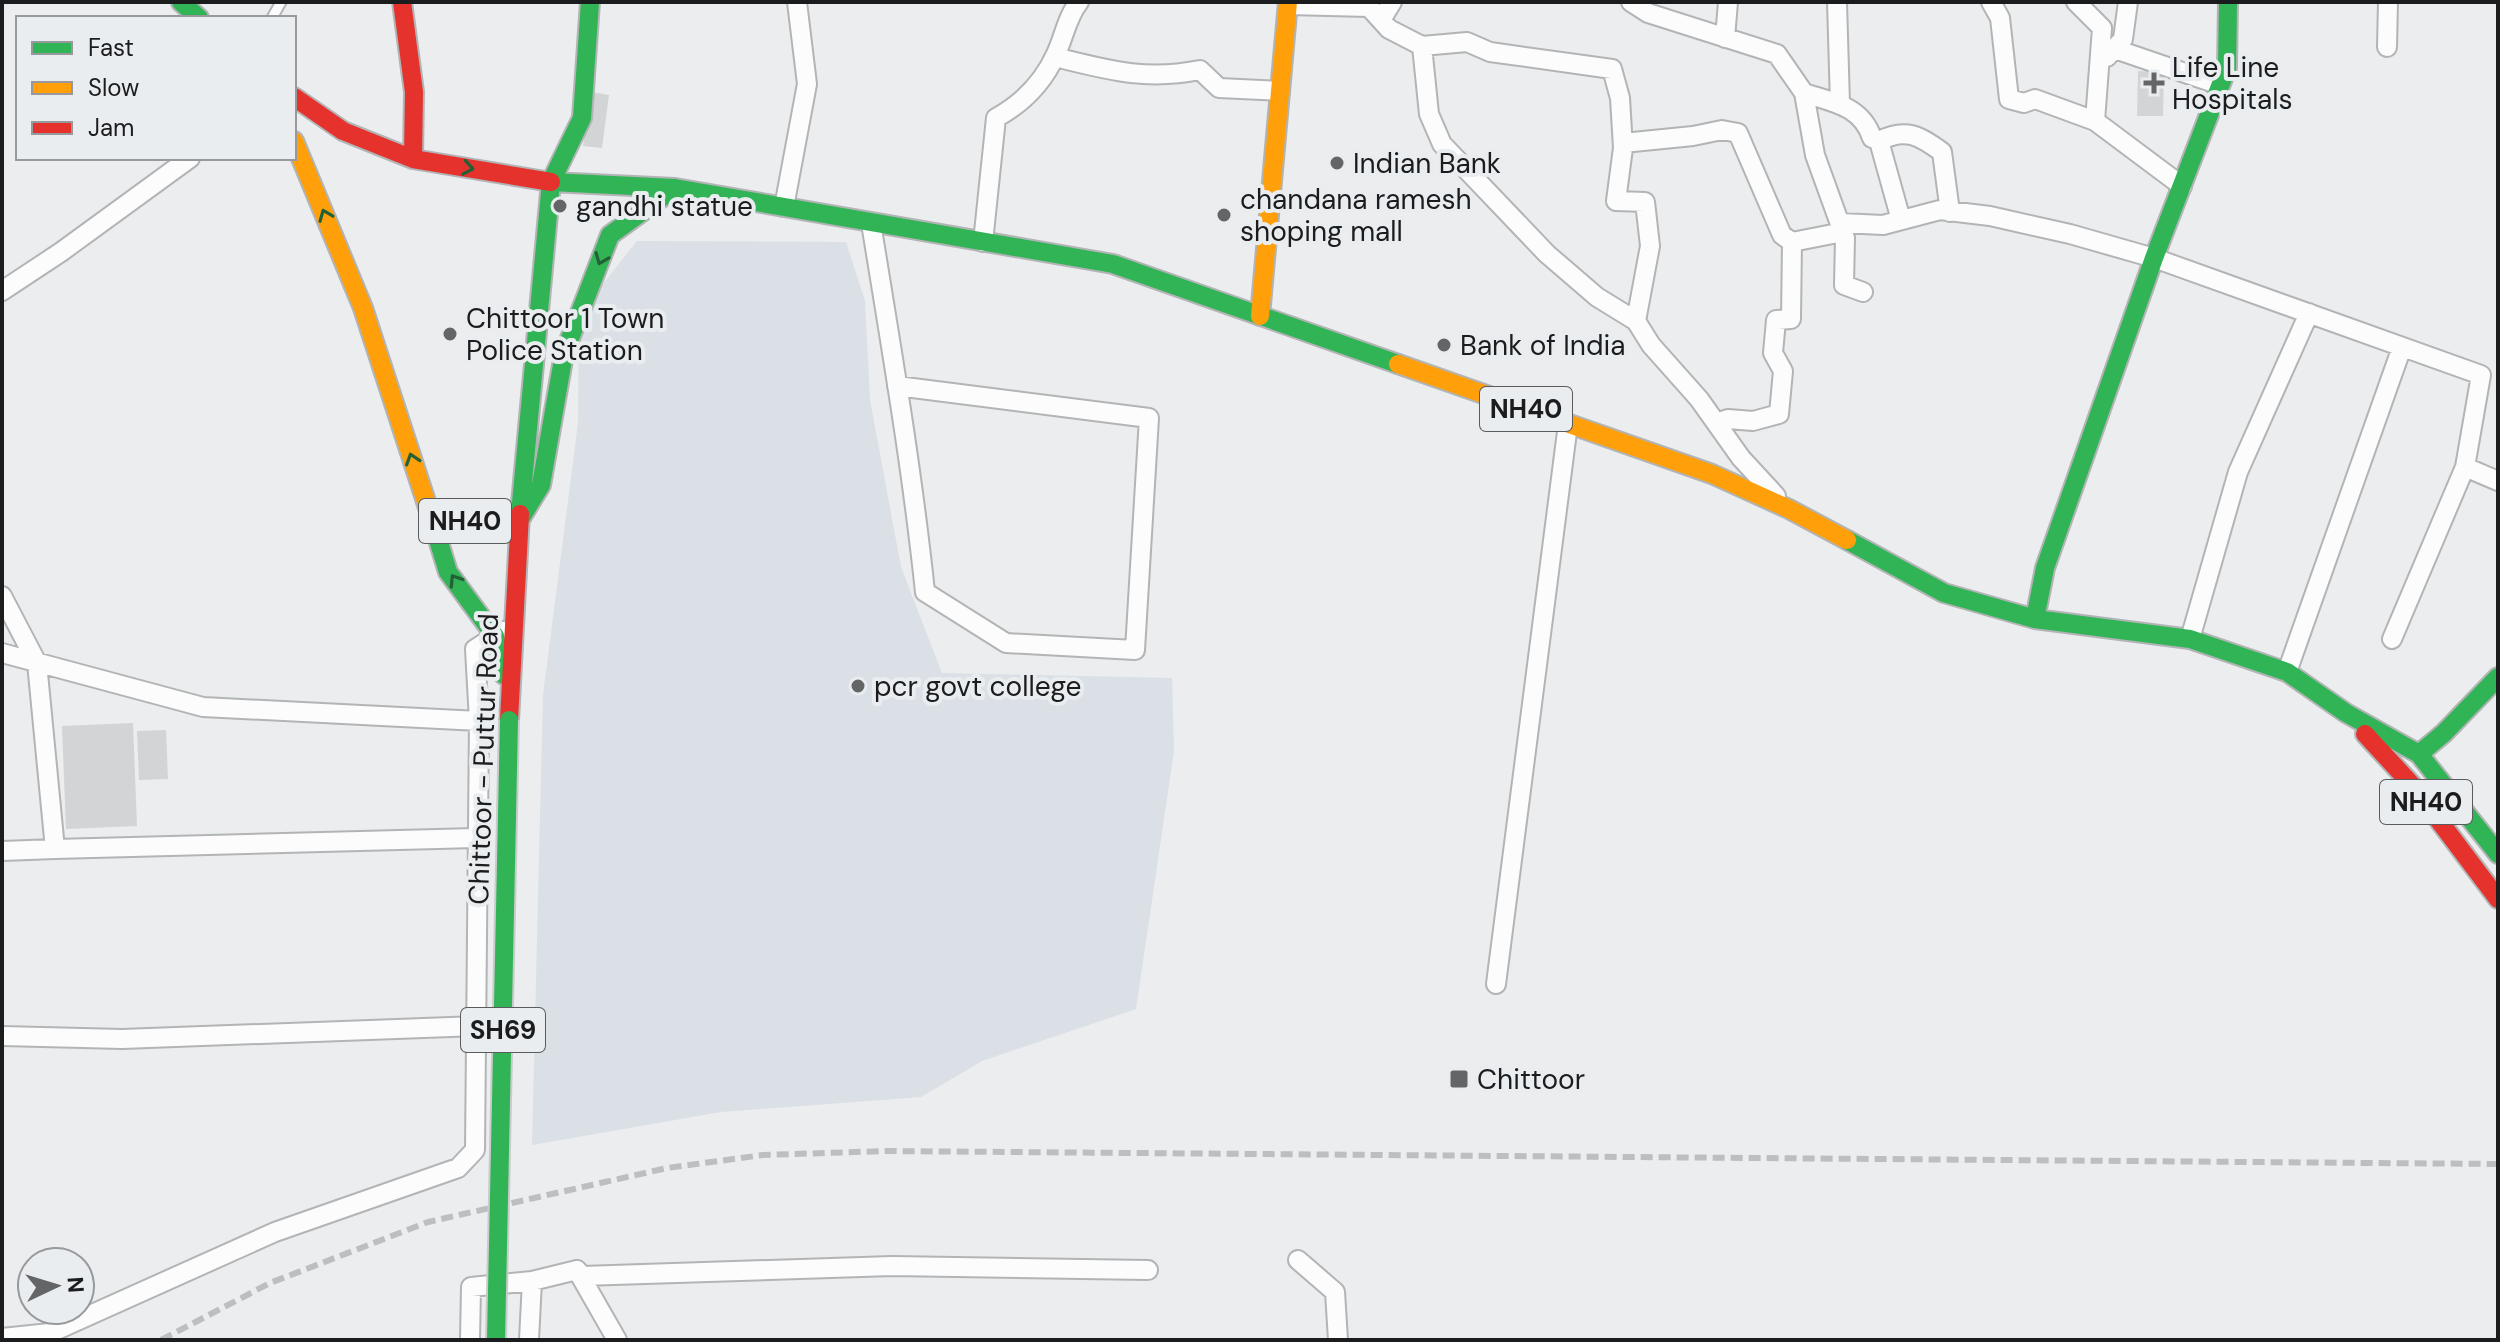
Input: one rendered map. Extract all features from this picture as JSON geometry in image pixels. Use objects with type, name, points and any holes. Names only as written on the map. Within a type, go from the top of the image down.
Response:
[{"type":"main road","points":[[181,2],[197,16]]},
{"type":"main road","points":[[402,2],[414,92],[413,159]]},
{"type":"main road","points":[[551,182],[582,118],[590,2]]},
{"type":"main road","points":[[2035,619],[2045,568],[2154,258],[2227,68],[2228,2]]},
{"type":"main road","points":[[1260,316],[1288,3]]},
{"type":"main road","name":"NH40","points":[[296,98],[343,131],[413,159],[551,182],[675,188],[1113,264],[1712,474],[1789,509],[1944,593],[2035,619],[2190,639],[2287,672],[2346,713],[2419,754],[2498,854]]},
{"type":"main road","name":"NH40","points":[[296,146],[363,308],[432,520],[519,521],[541,485],[564,354],[610,235],[675,188]]},
{"type":"main road","name":"Chittoor - Puttur Road","points":[[496,1340],[509,720],[519,521],[551,182]]},
{"type":"main road","points":[[432,520],[448,572],[495,636],[510,699]]},
{"type":"main road","points":[[2419,754],[2444,733],[2498,677]]},
{"type":"main road","name":"NH40","points":[[2346,713],[2413,786],[2498,899]]},
{"type":"street","points":[[784,207],[807,84],[797,2]]},
{"type":"street","points":[[983,242],[996,118],[1020,105],[1033,91],[1055,57],[1079,2]]},
{"type":"street","points":[[1381,20],[1392,2]]},
{"type":"street","points":[[1631,2],[1648,13],[1777,54],[1804,93],[1815,155],[1842,227],[1844,285],[1863,292]]},
{"type":"street","points":[[1725,38],[1728,2]]},
{"type":"street","points":[[1837,2],[1840,104]]},
{"type":"street","points":[[1991,2],[2000,18],[2009,99],[2024,103],[2035,99],[2095,121],[2182,186]]},
{"type":"street","points":[[2076,2],[2102,28],[2095,121]]},
{"type":"street","points":[[2100,66],[2123,39],[2128,2]]},
{"type":"street","points":[[2387,47],[2388,2]]},
{"type":"street","points":[[1288,3],[1369,7],[1389,29],[1422,46],[1467,42],[1490,52],[1612,69],[1620,98],[1623,143],[1616,201],[1645,202],[1650,246],[1636,321]]},
{"type":"street","points":[[1422,46],[1429,114],[1442,144],[1547,254],[1597,297],[1636,321],[1651,345],[1699,399],[1741,458],[1789,509]]},
{"type":"street","points":[[2115,49],[2220,85]]},
{"type":"street","points":[[1055,57],[1125,75],[1173,76],[1200,70],[1219,88],[1280,91]]},
{"type":"street","points":[[1804,93],[1853,110],[1868,125],[1872,138],[1879,141]]},
{"type":"street","points":[[1623,143],[1722,130],[1738,133],[1782,235],[1792,242]]},
{"type":"street","points":[[1879,141],[1892,134],[1919,135],[1942,152],[1950,212]]},
{"type":"street","points":[[1879,141],[1901,220]]},
{"type":"street","points":[[2,291],[187,160]]},
{"type":"street","points":[[1792,242],[1842,227],[1883,225],[1940,210],[2004,219],[2154,258],[2481,375],[2465,467],[2392,639]]},
{"type":"street","points":[[871,223],[897,386],[914,490],[925,592],[1006,643],[1135,650],[1149,418],[897,386]]},
{"type":"street","points":[[1716,423],[1728,419],[1753,421],[1779,414],[1783,371],[1773,353],[1776,320],[1791,319],[1792,242]]},
{"type":"street","points":[[2190,639],[2238,472],[2309,313]]},
{"type":"street","points":[[2287,672],[2402,347]]},
{"type":"street","points":[[1496,984],[1568,424]]},
{"type":"street","points":[[2465,467],[2498,481]]},
{"type":"street","points":[[2,596],[37,663],[55,849]]},
{"type":"street","points":[[2,1338],[50,1333],[275,1232],[458,1168],[475,1150],[479,721],[475,649],[516,622]]},
{"type":"street","points":[[2,653],[203,707],[479,721]]},
{"type":"street","points":[[2,851],[476,838]]},
{"type":"street","points":[[2,1036],[122,1039],[478,1026]]},
{"type":"street","points":[[1298,1260],[1335,1292],[1338,1340]]},
{"type":"street","points":[[577,1270],[582,1276],[892,1266],[1148,1270]]},
{"type":"street","points":[[470,1340],[471,1287],[532,1281],[577,1270]]},
{"type":"street","points":[[577,1270],[617,1340]]},
{"type":"street","points":[[529,1340],[532,1281]]},
{"type":"shaded area","name":"pcr govt college","points":[[637,241],[846,242],[865,301],[870,400],[901,567],[942,673],[1172,678],[1174,751],[1136,1009],[982,1061],[921,1097],[721,1112],[532,1145],[543,695],[578,423],[579,314]]},
{"type":"building","points":[[2138,71],[2164,72],[2163,116],[2137,116]]},
{"type":"building","points":[[590,92],[609,95],[602,148],[583,146]]},
{"type":"building","points":[[133,723],[137,826],[66,829],[62,726]]},
{"type":"building","points":[[166,730],[168,779],[139,780],[137,731]]},
{"type":"railway","points":[[161,1340],[270,1283],[428,1222],[667,1168],[763,1155],[886,1151],[2498,1164]]},
{"type":"traffic: fast","points":[[181,2],[197,16]]},
{"type":"traffic: fast","points":[[551,182],[582,118],[590,2]]},
{"type":"traffic: fast","points":[[2035,619],[2045,568],[2154,258],[2227,68],[2228,2]]},
{"type":"traffic: fast","points":[[520,514],[551,182]]},
{"type":"traffic: fast","points":[[551,182],[675,188],[1113,264],[1398,364]]},
{"type":"traffic: fast","points":[[506,521],[519,521],[541,485],[564,354],[610,235],[675,188]]},
{"type":"traffic: fast","points":[[432,520],[448,572],[495,636],[504,675]]},
{"type":"traffic: fast","points":[[1847,540],[1944,593],[2035,619],[2190,639],[2287,672],[2346,713],[2419,754],[2498,854]]},
{"type":"traffic: fast","points":[[2419,754],[2444,733],[2498,677]]},
{"type":"traffic: fast","points":[[496,1340],[509,720]]},
{"type":"traffic: slow","points":[[1260,316],[1288,2]]},
{"type":"traffic: slow","points":[[296,146],[363,308],[432,520],[506,521]]},
{"type":"traffic: slow","points":[[1398,364],[1712,474],[1847,540]]},
{"type":"traffic: jam","points":[[402,2],[414,92],[413,159]]},
{"type":"traffic: jam","points":[[296,98],[343,131],[413,159],[551,182]]},
{"type":"traffic: jam","points":[[509,720],[520,514]]},
{"type":"traffic: jam","points":[[2365,734],[2413,786],[2498,899]]},
{"type":"place","name":"Life Line Hospitals","points":[[2154,83]]},
{"type":"place","name":"Indian Bank","points":[[1337,163]]},
{"type":"place","name":"gandhi statue","points":[[560,206]]},
{"type":"place","name":"chandana ramesh shoping mall","points":[[1224,215]]},
{"type":"place","name":"Chittoor 1 Town Police Station","points":[[450,334]]},
{"type":"place","name":"Bank of India","points":[[1444,345]]},
{"type":"place","name":"pcr govt college","points":[[858,686]]},
{"type":"place","name":"Chittoor","points":[[1459,1079]]}]
